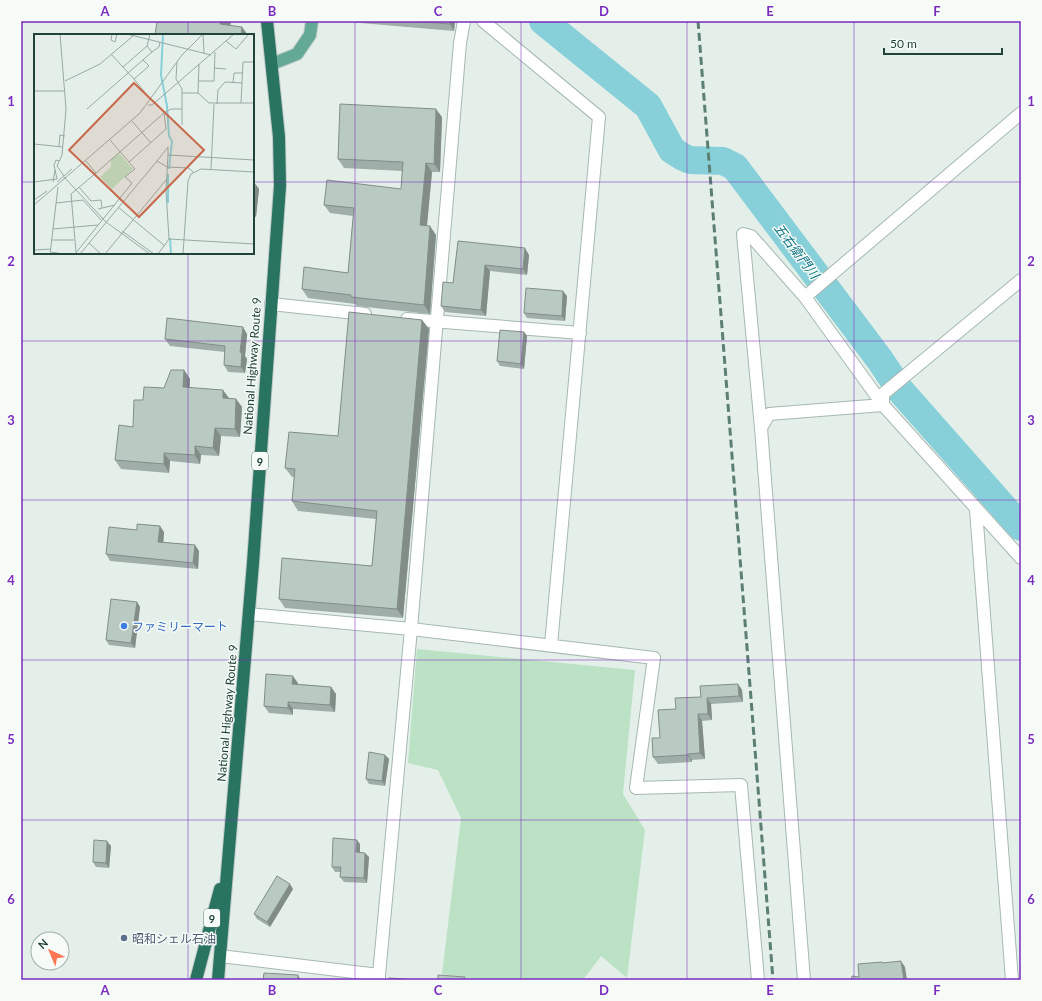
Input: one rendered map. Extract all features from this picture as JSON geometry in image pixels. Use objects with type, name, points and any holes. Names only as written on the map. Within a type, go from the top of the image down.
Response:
[{"type":"highway","name":"National Highway Route 9","points":[[218,980],[249,614],[280,186],[279,137],[267,21]]},
{"type":"highway","name":"National Highway Route 9","points":[[196,980],[229,857]]},
{"type":"main road","points":[[272,64],[297,54],[310,35],[312,21]]},
{"type":"street","points":[[220,956],[379,978],[411,629],[460,44],[464,21]]},
{"type":"street","points":[[483,21],[599,117],[551,645]]},
{"type":"street","points":[[805,297],[1021,113]]},
{"type":"street","points":[[804,980],[761,428],[743,234],[751,236],[805,297],[883,405],[976,510],[1021,558]]},
{"type":"street","points":[[883,405],[883,394],[1021,280]]},
{"type":"street","points":[[271,304],[373,315]]},
{"type":"street","points":[[397,318],[580,333]]},
{"type":"street","points":[[761,428],[768,414],[883,405]]},
{"type":"street","points":[[976,510],[1012,980]]},
{"type":"street","points":[[249,614],[411,629],[654,658],[636,788],[741,785],[758,980]]},
{"type":"green space","points":[[417,649],[635,670],[623,794],[645,830],[627,978],[601,956],[583,980],[480,980],[442,974],[461,818],[438,770],[408,763]]},
{"type":"building","points":[[157,21],[220,21],[220,24],[242,27],[241,34],[155,34]]},
{"type":"building","points":[[411,21],[450,21],[450,24]]},
{"type":"building","points":[[340,104],[436,109],[434,164],[426,163],[420,225],[430,226],[424,305],[351,297],[351,295],[302,289],[304,267],[348,273],[354,208],[324,205],[327,180],[401,189],[403,162],[338,159]]},
{"type":"building","points":[[254,184],[256,185],[254,200]]},
{"type":"building","points":[[458,241],[525,248],[523,269],[485,265],[481,310],[441,306],[443,282],[453,283]]},
{"type":"building","points":[[526,288],[563,291],[562,316],[524,313]]},
{"type":"building","points":[[349,312],[422,320],[397,609],[279,599],[282,558],[372,566],[377,511],[292,501],[295,469],[285,468],[289,432],[338,436]]},
{"type":"building","points":[[167,318],[243,327],[240,352],[242,353],[241,367],[224,365],[225,346],[165,339]]},
{"type":"building","points":[[500,330],[524,332],[521,364],[497,361]]},
{"type":"building","points":[[171,370],[184,370],[183,387],[223,390],[223,398],[236,399],[235,429],[215,428],[213,448],[195,446],[195,455],[164,453],[164,464],[115,460],[119,425],[133,427],[134,400],[143,400],[144,387],[164,388]]},
{"type":"building","points":[[137,524],[160,526],[158,542],[195,545],[193,563],[106,554],[109,527],[137,530]]},
{"type":"building","name":"ファミリーマート","points":[[111,599],[137,602],[131,643],[106,640]]},
{"type":"building","points":[[266,674],[293,676],[292,684],[331,687],[330,705],[288,702],[288,708],[264,706]]},
{"type":"building","points":[[738,684],[739,696],[707,698],[708,714],[698,714],[700,753],[653,757],[652,738],[660,738],[658,710],[676,709],[675,698],[701,697],[700,686]]},
{"type":"building","points":[[369,752],[385,755],[382,781],[366,779]]},
{"type":"building","points":[[333,838],[357,840],[356,852],[365,853],[364,878],[340,877],[341,867],[332,867]]},
{"type":"building","points":[[94,840],[107,841],[106,863],[93,862]]},
{"type":"building","points":[[277,876],[290,884],[267,922],[254,914]]},
{"type":"building","points":[[901,961],[904,980],[851,980],[852,976],[859,977],[858,964]]},
{"type":"building","points":[[264,973],[298,975],[298,980],[263,980]]},
{"type":"building","points":[[438,975],[465,977],[465,980],[438,980]]},
{"type":"building","points":[[389,978],[407,979],[407,980],[389,980]]},
{"type":"waterway","name":"五右衛門川","points":[[543,21],[648,106],[672,150],[690,160],[723,161],[735,167],[880,360],[900,390],[1021,527]]},
{"type":"railway","points":[[698,21],[773,980]]},
{"type":"place","name":"ファミリーマート","points":[[124,626]]},
{"type":"place","name":"昭和シェル石油","points":[[124,938]]}]
